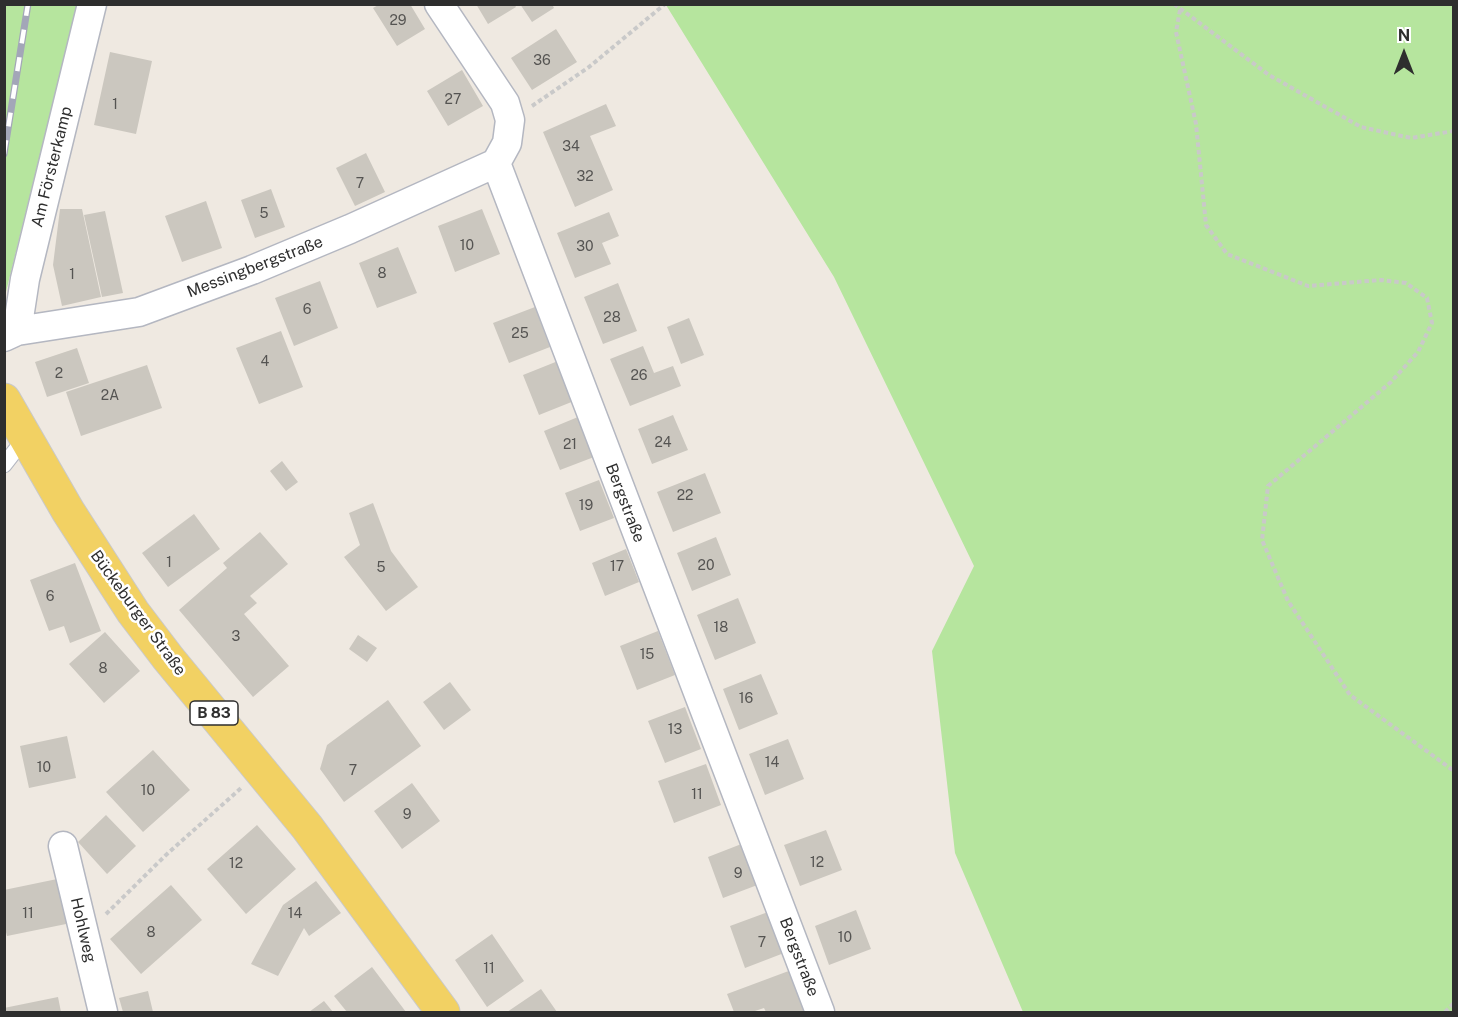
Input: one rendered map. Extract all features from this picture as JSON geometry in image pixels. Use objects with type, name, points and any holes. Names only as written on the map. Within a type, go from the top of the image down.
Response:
[{"type":"main road","name":"Bückeburger Straße","points":[[4,400],[102,566],[133,612],[307,827],[443,1012]]},
{"type":"street","name":"Am Försterkamp","points":[[10,334],[92,4]]},
{"type":"street","points":[[440,4],[505,102],[510,120],[507,143],[496,163]]},
{"type":"street","name":"Messingbergstraße","points":[[10,334],[139,312],[252,270],[339,234],[496,163]]},
{"type":"street","name":"Bergstraße","points":[[496,163],[820,1012]]},
{"type":"street","name":"Hohlweg","points":[[63,846],[103,1012]]},
{"type":"lane","points":[[4,465],[25,438]]},
{"type":"path","points":[[510,120],[589,67],[665,4]]},
{"type":"path","points":[[1174,4],[1179,10],[1269,75],[1360,127],[1411,138],[1454,131]]},
{"type":"path","points":[[1179,10],[1176,32],[1196,124],[1206,225],[1227,254],[1308,286],[1381,280],[1406,283],[1427,298],[1432,322],[1418,352],[1391,382],[1268,486],[1262,540],[1288,602],[1350,695],[1454,771]]},
{"type":"path","points":[[84,936],[166,855],[261,770]]},
{"type":"path","points":[[1445,1012],[1454,1003]]},
{"type":"green space","points":[[4,5],[77,5],[5,296]]},
{"type":"green space","points":[[666,5],[1453,5],[1453,1012],[1023,1012],[955,853],[932,651],[974,566],[834,277]]},
{"type":"building","points":[[380,4],[410,4],[425,29],[397,46],[373,8]]},
{"type":"building","points":[[476,4],[514,4],[516,7],[488,24]]},
{"type":"building","points":[[520,4],[552,4],[554,8],[532,22]]},
{"type":"building","points":[[556,29],[577,62],[532,90],[511,58]]},
{"type":"building","points":[[110,52],[152,61],[136,134],[94,125]]},
{"type":"building","points":[[462,70],[483,106],[448,126],[427,91]]},
{"type":"building","points":[[606,104],[616,126],[590,136],[613,190],[575,207],[543,132]]},
{"type":"building","points":[[366,153],[385,192],[355,206],[336,168]]},
{"type":"building","points":[[271,189],[285,227],[255,238],[241,200]]},
{"type":"building","points":[[206,201],[222,248],[182,262],[165,216]]},
{"type":"building","points":[[60,209],[82,209],[101,297],[62,306],[53,265]]},
{"type":"building","points":[[482,209],[500,254],[455,272],[438,226]]},
{"type":"building","points":[[105,211],[123,293],[102,297],[84,215]]},
{"type":"building","points":[[609,212],[619,236],[602,243],[611,264],[575,278],[557,233]]},
{"type":"building","points":[[398,247],[417,293],[377,308],[359,263]]},
{"type":"building","points":[[320,281],[338,328],[294,346],[275,298]]},
{"type":"building","points":[[618,283],[637,331],[603,344],[584,297]]},
{"type":"building","points":[[535,307],[550,347],[509,363],[493,323]]},
{"type":"building","points":[[689,318],[704,355],[681,364],[667,327]]},
{"type":"building","points":[[281,331],[303,387],[259,404],[236,348]]},
{"type":"building","points":[[643,346],[654,373],[673,366],[681,386],[630,406],[610,359]]},
{"type":"building","points":[[77,348],[89,383],[47,397],[35,362]]},
{"type":"building","points":[[558,361],[574,401],[539,415],[523,375]]},
{"type":"building","points":[[147,365],[162,408],[81,436],[66,392]]},
{"type":"building","points":[[673,415],[688,450],[652,464],[638,429]]},
{"type":"building","points":[[578,417],[594,457],[560,470],[544,431]]},
{"type":"building","points":[[282,461],[298,482],[286,491],[270,471]]},
{"type":"building","points":[[705,473],[721,513],[673,532],[657,492]]},
{"type":"building","points":[[599,480],[614,518],[580,531],[565,493]]},
{"type":"building","points":[[373,503],[391,551],[418,587],[386,611],[344,557],[360,545],[349,513]]},
{"type":"building","points":[[194,514],[220,549],[168,587],[142,553]]},
{"type":"building","points":[[260,532],[288,564],[250,596],[257,603],[244,614],[289,666],[253,697],[179,610],[227,568],[223,563]]},
{"type":"building","points":[[716,537],[731,575],[692,591],[677,553]]},
{"type":"building","points":[[626,549],[639,582],[605,596],[592,563]]},
{"type":"building","points":[[75,563],[101,631],[70,643],[64,626],[49,631],[30,580]]},
{"type":"building","points":[[738,598],[756,643],[715,660],[697,615]]},
{"type":"building","points":[[658,631],[675,675],[637,690],[620,646]]},
{"type":"building","points":[[105,632],[140,671],[104,703],[69,664]]},
{"type":"building","points":[[358,635],[377,648],[367,662],[349,649]]},
{"type":"building","points":[[761,674],[778,714],[739,730],[723,689]]},
{"type":"building","points":[[450,682],[471,710],[444,730],[423,702]]},
{"type":"building","points":[[388,700],[421,746],[344,802],[320,769],[327,745]]},
{"type":"building","points":[[685,707],[701,749],[665,763],[648,721]]},
{"type":"building","points":[[67,736],[76,778],[29,788],[20,746]]},
{"type":"building","points":[[788,739],[804,779],[765,795],[749,754]]},
{"type":"building","points":[[153,750],[190,790],[143,832],[106,792]]},
{"type":"building","points":[[706,764],[721,805],[674,823],[658,781]]},
{"type":"building","points":[[412,783],[440,821],[402,849],[374,811]]},
{"type":"building","points":[[106,815],[136,846],[107,874],[78,842]]},
{"type":"building","points":[[257,825],[296,869],[246,914],[207,869]]},
{"type":"building","points":[[826,830],[842,870],[800,886],[784,845]]},
{"type":"building","points":[[744,843],[760,884],[723,898],[708,857]]},
{"type":"building","points":[[62,878],[71,923],[7,936],[4,924],[4,890]]},
{"type":"building","points":[[316,881],[341,913],[309,936],[304,928],[278,976],[251,964],[283,905]]},
{"type":"building","points":[[171,885],[202,920],[141,974],[110,939]]},
{"type":"building","points":[[856,910],[871,949],[829,965],[815,926]]},
{"type":"building","points":[[768,912],[784,953],[745,968],[730,926]]},
{"type":"building","points":[[492,934],[524,981],[487,1007],[455,960]]},
{"type":"building","points":[[372,967],[406,1012],[347,1012],[334,996]]},
{"type":"building","points":[[794,969],[810,1012],[766,1012],[764,1008],[752,1012],[734,1012],[727,994]]},
{"type":"building","points":[[541,989],[557,1012],[507,1012]]},
{"type":"building","points":[[148,991],[153,1012],[123,1012],[119,998]]},
{"type":"building","points":[[58,997],[61,1012],[4,1012],[4,1008]]},
{"type":"building","points":[[324,1001],[333,1012],[309,1012]]},
{"type":"railway","points":[[4,154],[28,4]]}]
